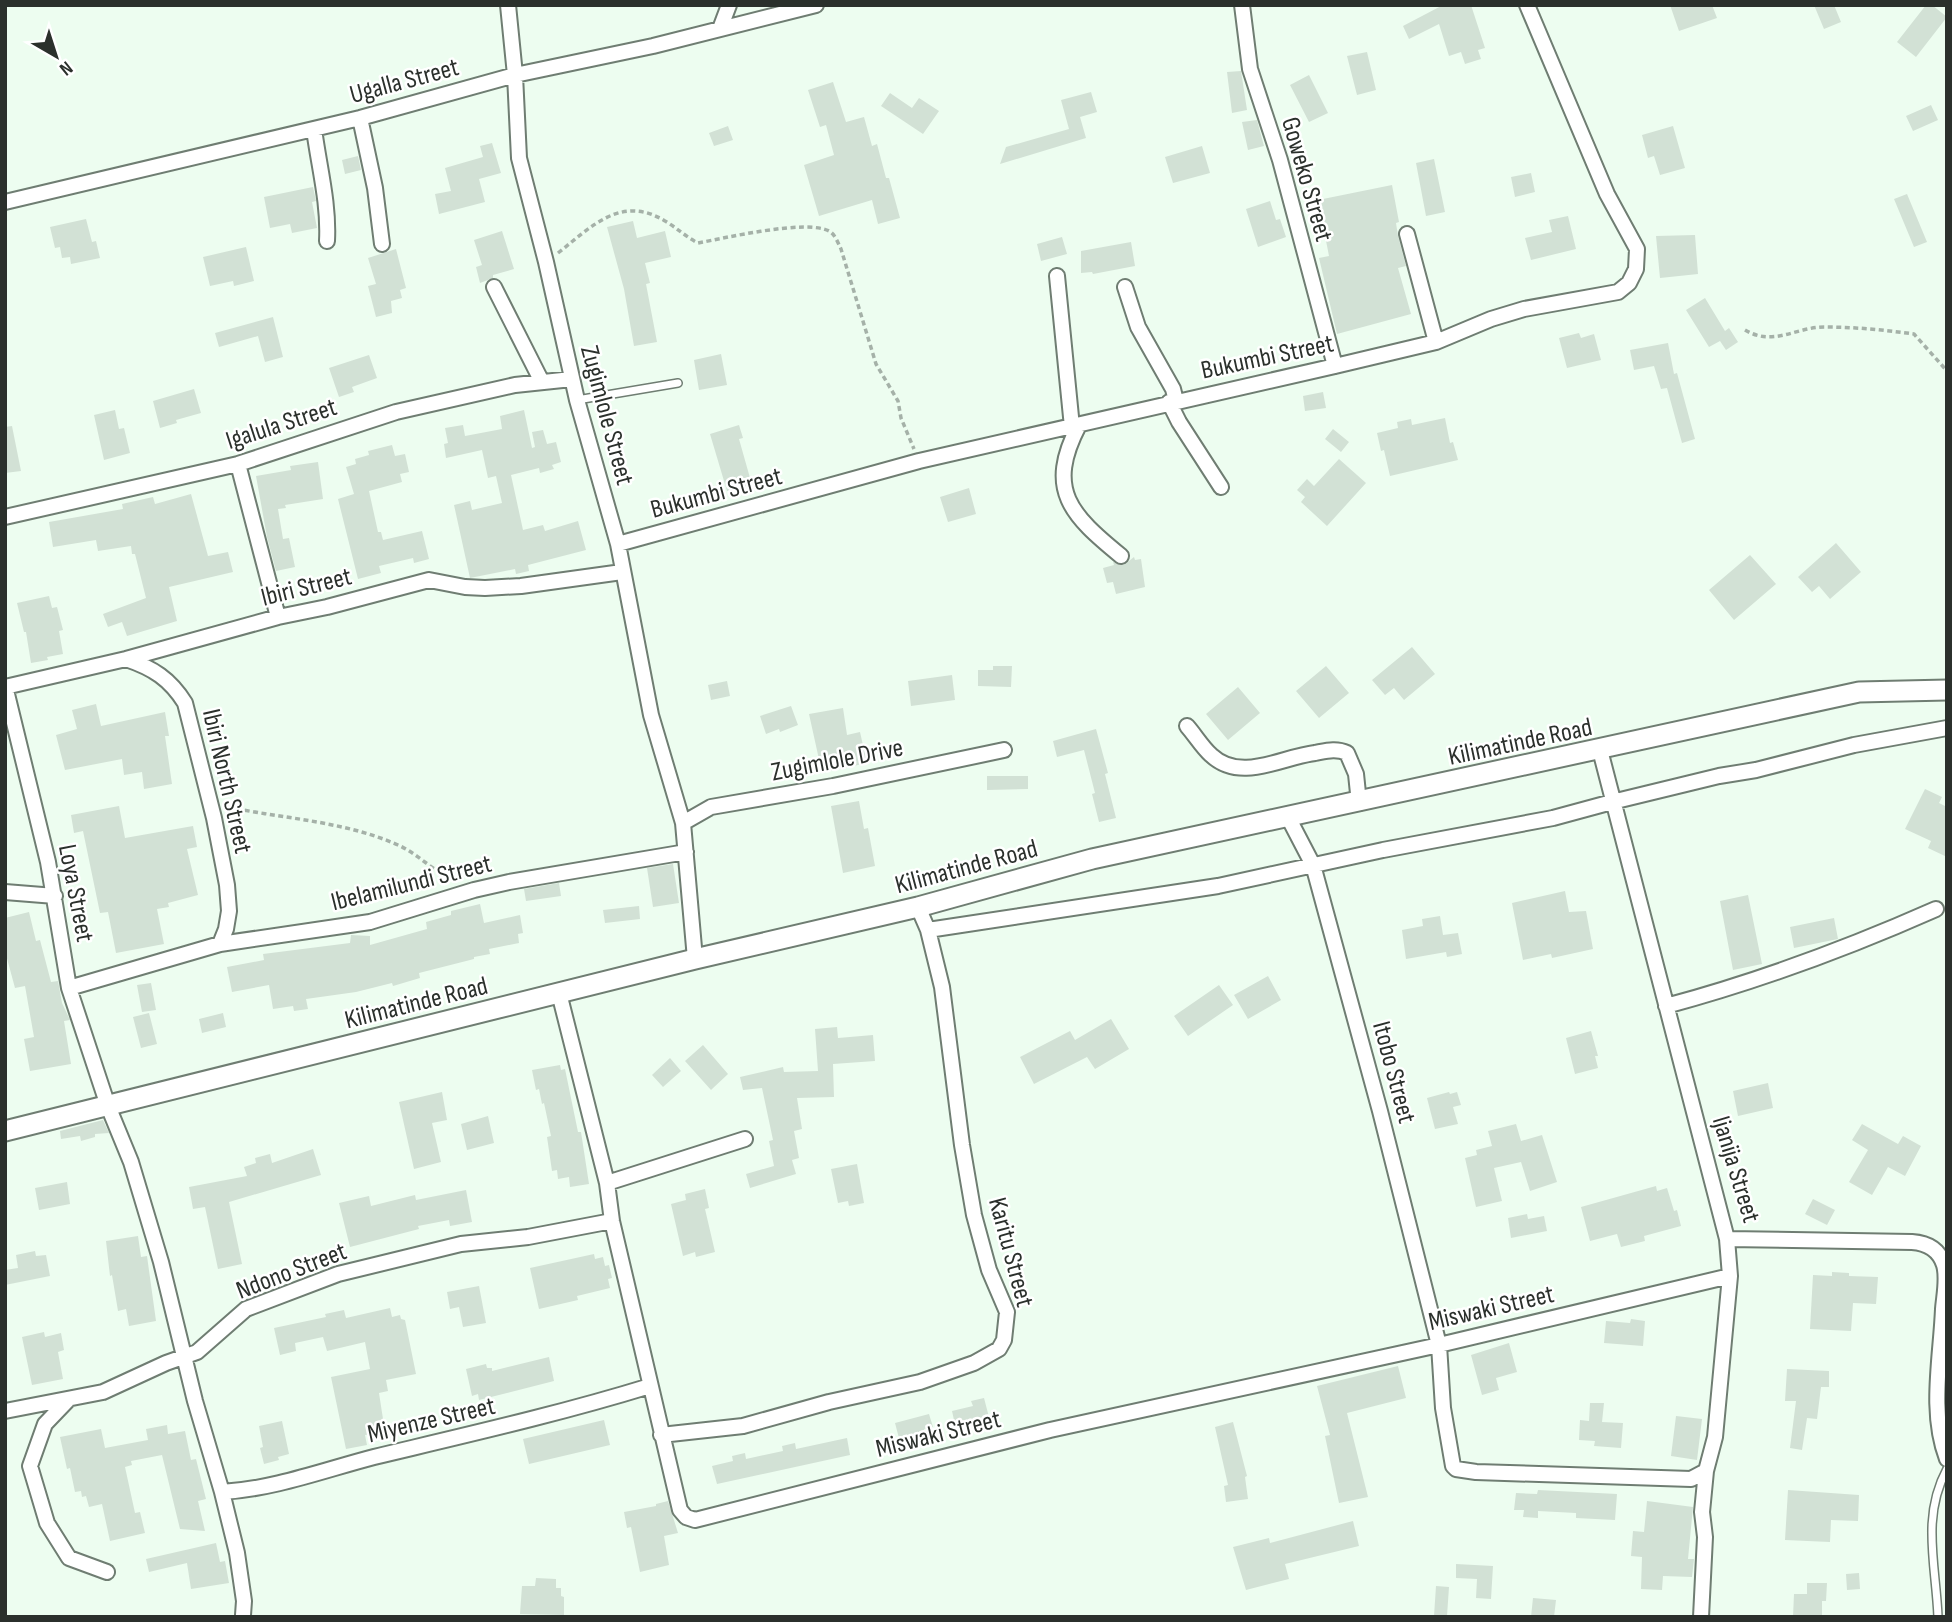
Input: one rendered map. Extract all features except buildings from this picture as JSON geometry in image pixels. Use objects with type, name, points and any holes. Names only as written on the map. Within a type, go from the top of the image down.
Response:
[{"type":"main road","name":"Kilimatinde Road","points":[[5,1131],[918,906],[1092,859],[1859,692],[1947,690]]},
{"type":"street","name":"Zugimlole Street","points":[[508,5],[519,158],[577,400],[618,544],[651,715],[682,823],[695,959]]},
{"type":"street","points":[[720,29],[729,5]]},
{"type":"street","name":"Ugalla Street","points":[[5,202],[360,118],[515,75],[653,46],[816,5]]},
{"type":"street","name":"Goweko Street","points":[[1242,5],[1250,69],[1256,93],[1280,160],[1335,366]]},
{"type":"street","name":"Bukumbi Street","points":[[618,544],[919,461],[1436,342],[1491,319],[1524,309],[1618,292],[1629,283],[1638,265],[1634,242],[1606,194],[1527,5]]},
{"type":"street","points":[[360,118],[375,188],[383,244]]},
{"type":"street","points":[[313,129],[325,190],[327,241]]},
{"type":"street","points":[[1407,234],[1436,342]]},
{"type":"street","points":[[1058,276],[1076,426],[1068,451],[1064,491],[1070,506],[1083,524],[1121,556]]},
{"type":"street","points":[[494,287],[542,382]]},
{"type":"street","points":[[1125,287],[1138,327],[1173,390],[1179,422],[1221,487]]},
{"type":"street","name":"Igalula Street","points":[[5,517],[239,464],[396,412],[515,386],[572,379]]},
{"type":"street","points":[[239,464],[278,617]]},
{"type":"street","name":"Ibiri Street","points":[[5,687],[126,659],[278,617],[429,580],[485,588],[521,586],[622,572]]},
{"type":"street","name":"Ibiri North Street","points":[[126,659],[151,668],[165,678],[185,702],[227,885],[229,911],[220,944]]},
{"type":"street","name":"Loya Street","points":[[5,687],[55,896],[69,988],[108,1106],[131,1163],[161,1262],[222,1492],[243,1583],[243,1615]]},
{"type":"street","points":[[1187,726],[1211,755],[1227,766],[1242,769],[1309,753],[1339,749],[1347,752],[1356,774],[1359,803]]},
{"type":"street","points":[[928,930],[1218,886],[1553,818],[1854,745],[1947,728]]},
{"type":"street","name":"Zugimlole Drive","points":[[682,823],[711,807],[833,786],[1004,750]]},
{"type":"street","name":"Ijanija Street","points":[[1600,750],[1727,1239],[1926,1243],[1935,1251],[1944,1266],[1946,1287],[1936,1407],[1947,1459]]},
{"type":"street","name":"Itobo Street","points":[[1288,817],[1314,865],[1380,1111],[1439,1345],[1443,1408],[1451,1460],[1456,1469],[1523,1475],[1630,1476],[1672,1480],[1691,1479],[1706,1471]]},
{"type":"street","name":"Ibelamilundi Street","points":[[69,988],[220,944],[370,922],[474,890],[686,852]]},
{"type":"street","points":[[5,892],[55,896]]},
{"type":"street","name":"Karitu Street","points":[[662,1435],[743,1426],[829,1402],[920,1382],[974,1363],[999,1349],[1004,1340],[1007,1311],[989,1270],[974,1215],[962,1146],[942,986],[928,930],[918,906]]},
{"type":"street","points":[[1666,1006],[1725,990],[1854,945],[1936,909]]},
{"type":"street","name":"Miswaki Street","points":[[559,993],[607,1183],[612,1221],[680,1510],[686,1517],[695,1520],[1050,1430],[1439,1345],[1730,1276]]},
{"type":"street","points":[[607,1183],[745,1139]]},
{"type":"street","name":"Ndono Street","points":[[5,1411],[103,1392],[197,1352],[246,1309],[338,1274],[461,1244],[528,1237],[612,1221]]},
{"type":"street","points":[[1701,1617],[1704,1571],[1702,1512],[1706,1471],[1715,1437],[1730,1276],[1727,1239]]},
{"type":"street","name":"Miyenze Street","points":[[222,1492],[248,1491],[517,1424],[650,1386]]},
{"type":"street","points":[[70,1398],[44,1424],[30,1466],[47,1523],[69,1558],[107,1572]]},
{"type":"lane","points":[[577,400],[678,383]]},
{"type":"lane","points":[[1938,1617],[1930,1535],[1939,1483],[1947,1469]]},
{"type":"path","points":[[546,262],[587,230],[618,211],[631,210],[651,214],[698,243],[786,228],[828,230],[835,236],[841,249],[876,364],[898,401],[908,437],[919,461]]},
{"type":"path","points":[[1745,330],[1758,338],[1781,337],[1801,330],[1824,327],[1914,334],[1947,371]]},
{"type":"path","points":[[210,804],[343,826],[372,834],[401,846],[443,875],[474,890]]}]
